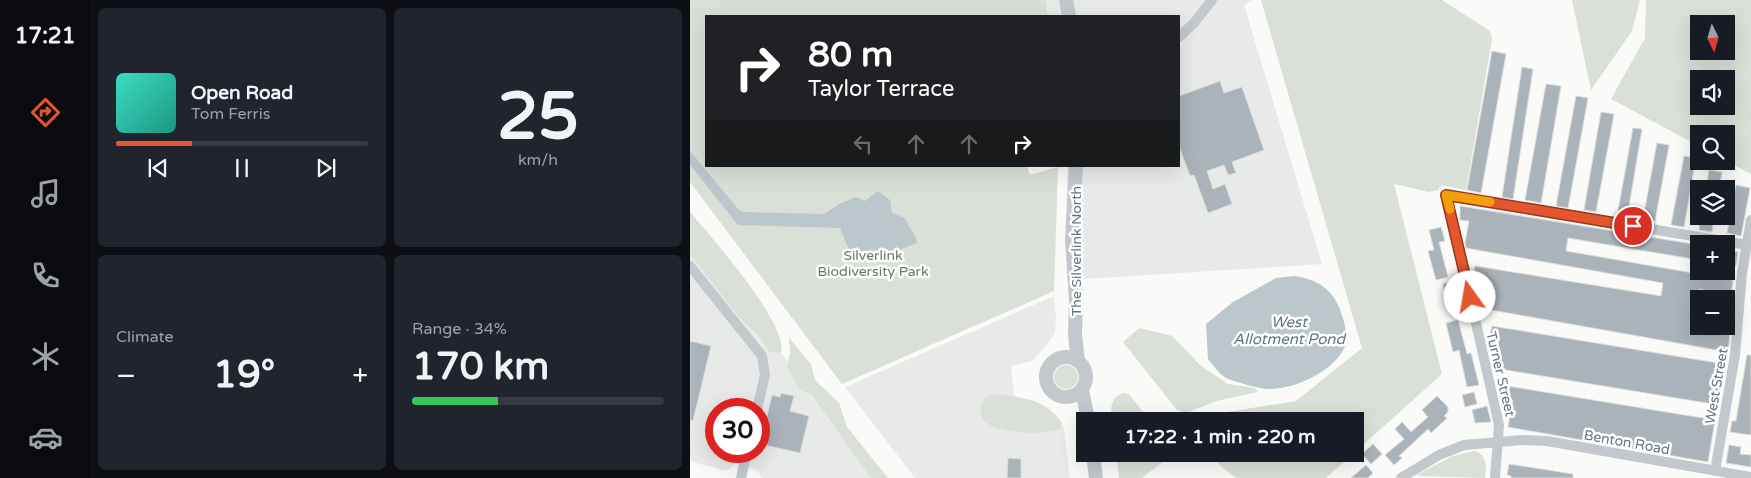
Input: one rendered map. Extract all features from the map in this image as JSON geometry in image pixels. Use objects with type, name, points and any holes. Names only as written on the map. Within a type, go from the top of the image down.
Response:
[{"type":"street","points":[[1066,0],[1069,15]]},
{"type":"street","points":[[1180,36],[1194,24],[1212,0]]},
{"type":"street","name":"The Silverlink North","points":[[1076,167],[1072,230],[1076,300],[1075,335],[1078,361]]},
{"type":"street","name":"Turner Street","points":[[1495,478],[1499,425],[1446,195],[1747,245]]},
{"type":"street","name":"West Street","points":[[1715,471],[1737,344],[1742,273],[1751,220]]},
{"type":"street","points":[[690,266],[762,356],[765,375],[760,398]]},
{"type":"street","name":"The Silverlink North","points":[[1061,358],[1075,335]]},
{"type":"street","points":[[1070,357],[1078,361],[1086,374],[1082,389],[1076,394],[1060,396],[1053,391],[1047,381],[1046,374],[1050,365],[1061,358],[1070,357]]},
{"type":"street","points":[[1082,389],[1086,412]]},
{"type":"street","points":[[1068,396],[1083,412]]},
{"type":"street","name":"Benton Road","points":[[1401,478],[1451,449],[1473,443],[1522,440],[1547,441],[1751,477]]},
{"type":"street","points":[[1094,462],[1096,478]]},
{"type":"street","points":[[741,478],[745,463]]},
{"type":"shaded area","points":[[1046,0],[1252,0],[1244,5],[1322,264],[1067,280],[1067,167],[1180,167],[1180,15],[1049,15]]},
{"type":"shaded area","points":[[690,228],[873,478],[762,478],[757,470],[735,464],[729,469],[722,470],[690,461]]},
{"type":"shaded area","points":[[1054,296],[1055,332],[1049,342],[1032,361],[1011,366],[1014,396],[1035,401],[1048,408],[1059,418],[1064,428],[1070,478],[915,478],[845,387]]},
{"type":"green space","name":"Silverlink Biodiversity Park","points":[[690,0],[1046,0],[1048,15],[705,15],[705,167],[1027,167],[1030,175],[1058,167],[1054,291],[842,384],[690,182]]},
{"type":"green space","points":[[1261,0],[1442,0],[1490,31],[1492,39],[1466,190],[1441,185],[1438,190],[1429,192],[1394,184],[1442,374],[1364,444],[1364,412],[1228,412],[1296,401],[1362,348]]},
{"type":"green space","points":[[1572,0],[1640,0],[1632,31],[1591,90]]},
{"type":"green space","points":[[1646,0],[1751,0],[1751,174],[1735,166],[1735,125],[1690,125],[1690,141],[1611,99],[1645,38]]},
{"type":"green space","points":[[690,212],[761,301],[773,321],[780,339],[781,352],[769,351],[759,336],[737,315],[690,254]]},
{"type":"green space","points":[[1139,328],[1172,336],[1201,366],[1228,384],[1255,388],[1258,392],[1216,401],[1188,412],[1177,410],[1123,342]]},
{"type":"green space","points":[[789,338],[811,364],[815,380],[839,403],[847,427],[888,478],[871,478],[812,395],[800,390],[787,366],[790,353]]},
{"type":"green space","points":[[1066,365],[1075,368],[1078,377],[1075,386],[1066,389],[1057,386],[1054,377],[1057,368]]},
{"type":"green space","points":[[993,394],[1023,398],[1041,404],[1056,416],[1062,424],[1060,429],[1031,433],[1008,431],[988,424],[982,419],[981,407],[983,401]]},
{"type":"green space","points":[[1129,394],[1143,412],[1111,412],[1113,400],[1119,395]]},
{"type":"green space","points":[[1474,451],[1484,458],[1486,465],[1485,478],[1418,476],[1420,473],[1453,456]]},
{"type":"green space","points":[[1117,462],[1163,462],[1142,478],[1119,478]]},
{"type":"green space","points":[[1217,462],[1344,462],[1326,478],[1236,478]]},
{"type":"water","points":[[690,151],[739,210],[744,212],[824,214],[841,203],[856,197],[865,201],[878,191],[890,200],[892,213],[905,218],[917,243],[899,250],[884,264],[875,260],[873,251],[857,251],[849,248],[840,228],[738,225],[690,165]]},
{"type":"water","name":"West Allotment Pond","points":[[1295,276],[1314,281],[1328,290],[1333,296],[1341,312],[1347,336],[1346,344],[1341,354],[1333,363],[1313,377],[1289,386],[1267,389],[1223,376],[1208,359],[1206,324],[1233,302],[1276,278]]},
{"type":"building","points":[[1492,51],[1506,54],[1481,193],[1467,190]]},
{"type":"building","points":[[1522,67],[1533,69],[1513,199],[1502,197]]},
{"type":"building","points":[[1220,81],[1224,93],[1242,87],[1264,150],[1232,162],[1236,173],[1228,175],[1224,165],[1207,171],[1213,189],[1225,184],[1232,204],[1208,213],[1194,175],[1190,176],[1180,149],[1180,96]]},
{"type":"building","points":[[1546,84],[1561,86],[1541,203],[1525,200]]},
{"type":"building","points":[[1576,96],[1588,98],[1568,208],[1556,206]]},
{"type":"building","points":[[1601,112],[1614,114],[1596,212],[1584,210]]},
{"type":"building","points":[[1633,128],[1642,129],[1627,218],[1617,216]]},
{"type":"building","points":[[1657,143],[1669,145],[1655,221],[1643,219]]},
{"type":"building","points":[[1684,156],[1690,157],[1690,170],[1694,170],[1692,180],[1690,180],[1690,192],[1684,227],[1671,225]]},
{"type":"building","points":[[1709,170],[1722,172],[1721,180],[1707,180]]},
{"type":"building","points":[[1736,185],[1750,188],[1741,236],[1727,233],[1728,225],[1735,225]]},
{"type":"building","points":[[1460,206],[1690,244],[1690,258],[1568,238],[1566,251],[1690,273],[1690,280],[1733,280],[1732,290],[1690,290],[1690,335],[1730,335],[1728,352],[1480,308],[1484,281],[1473,279],[1475,266],[1661,296],[1663,283],[1466,248],[1465,243],[1469,221],[1460,220]]},
{"type":"building","points":[[1700,225],[1713,225],[1712,232],[1699,230]]},
{"type":"building","points":[[1441,227],[1445,241],[1439,242],[1448,277],[1436,280],[1428,251],[1434,250],[1429,230]]},
{"type":"building","points":[[1735,252],[1738,252],[1735,266]]},
{"type":"building","points":[[1455,281],[1463,312],[1451,315],[1443,284]]},
{"type":"building","points":[[1458,320],[1467,354],[1471,353],[1479,385],[1467,387],[1459,350],[1453,352],[1446,323]]},
{"type":"building","points":[[1492,326],[1724,364],[1719,405],[1494,368],[1499,340],[1489,339]]},
{"type":"building","points":[[690,341],[711,346],[693,421],[690,420]]},
{"type":"building","points":[[1747,355],[1751,355],[1751,435],[1730,432],[1732,421],[1736,421]]},
{"type":"building","points":[[1507,386],[1715,420],[1708,462],[1508,427],[1513,400],[1505,398]]},
{"type":"building","points":[[1474,392],[1477,404],[1465,407],[1462,395]]},
{"type":"building","points":[[781,393],[794,396],[790,411],[809,416],[800,453],[770,446],[770,403],[772,395],[780,397]]},
{"type":"building","points":[[1437,396],[1448,407],[1448,412],[1444,416],[1447,418],[1431,433],[1428,429],[1399,456],[1402,458],[1394,465],[1385,455],[1404,439],[1395,429],[1402,422],[1411,432],[1428,417],[1422,410]]},
{"type":"building","points":[[1487,406],[1491,422],[1475,423],[1472,410]]},
{"type":"building","points":[[1373,444],[1382,454],[1371,464],[1364,456],[1364,452]]},
{"type":"building","points":[[1729,445],[1741,447],[1740,454],[1751,455],[1751,467],[1726,463]]},
{"type":"building","points":[[1008,458],[1021,459],[1021,478],[1007,478]]},
{"type":"building","points":[[1509,464],[1573,474],[1573,478],[1511,478],[1511,476],[1507,475]]},
{"type":"building","points":[[1366,465],[1373,473],[1368,478],[1351,478]]},
{"type":"slow traffic","points":[[1450,209],[1446,195],[1490,202]]},
{"type":"route","points":[[1470,297],[1446,195],[1633,226]]}]
